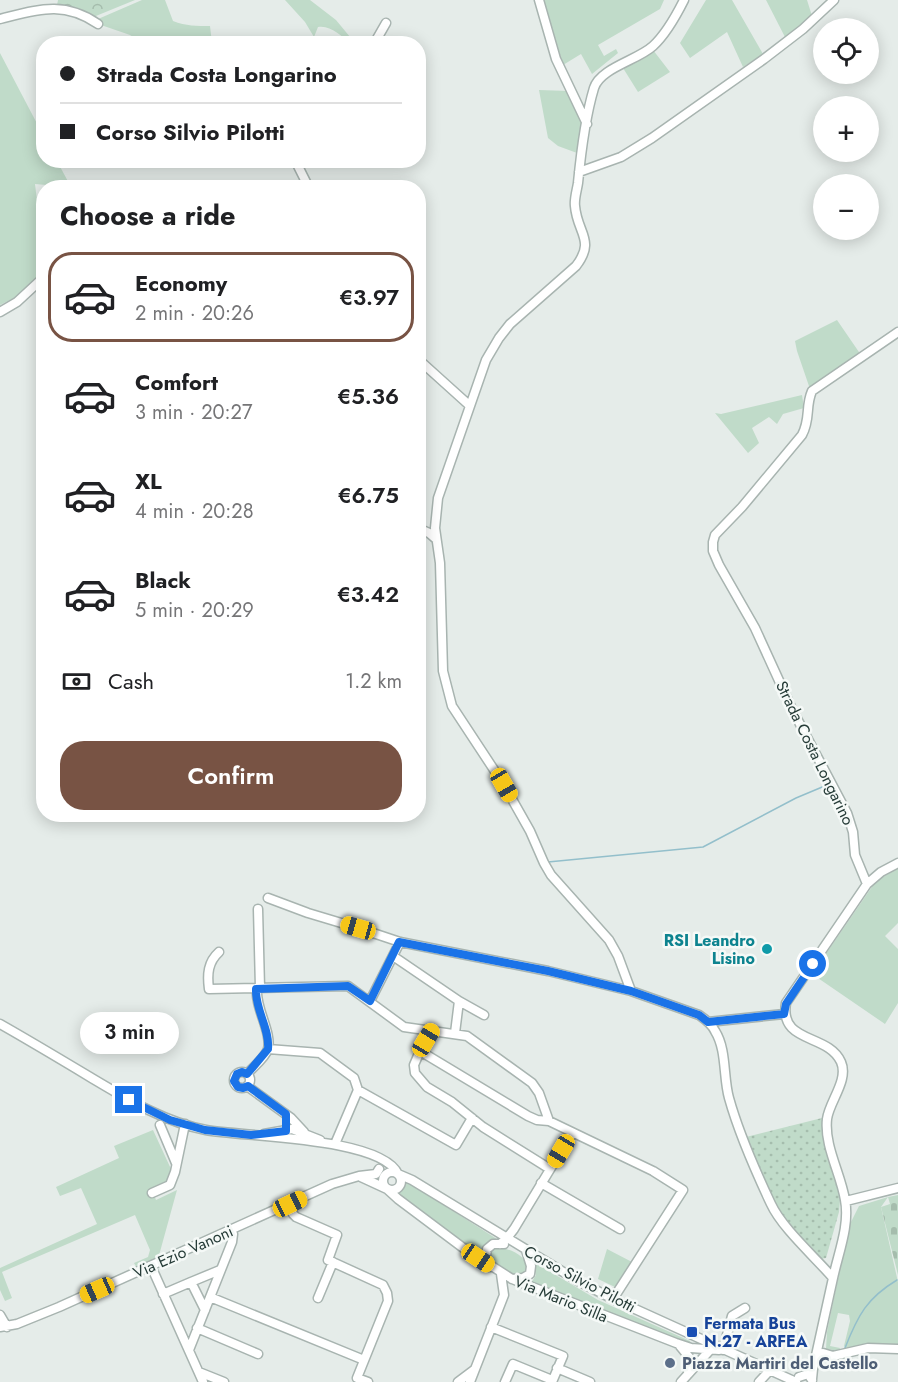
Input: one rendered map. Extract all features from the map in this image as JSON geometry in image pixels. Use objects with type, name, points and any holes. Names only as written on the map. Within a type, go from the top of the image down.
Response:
[{"type":"street","points":[[540,0],[556,59],[587,124]]},
{"type":"street","points":[[631,991],[618,956],[609,940],[551,875],[504,785],[452,706],[442,671],[440,563],[436,539],[438,498],[486,360],[499,338],[510,324],[576,266],[584,256],[586,246],[575,206],[587,124],[596,83],[606,73],[652,47],[674,19],[684,0]]},
{"type":"street","points":[[579,172],[621,157],[652,138],[764,59],[803,29],[834,0]]},
{"type":"street","points":[[0,18],[57,8],[98,24]]},
{"type":"street","points":[[379,36],[386,23]]},
{"type":"street","points":[[0,312],[7,309],[36,284]]},
{"type":"street","name":"Strada Costa Longarino","points":[[867,884],[855,855],[853,832],[847,813],[792,709],[755,628],[719,565],[712,542],[715,535],[742,507],[802,435],[808,423],[809,398],[812,391],[898,332]]},
{"type":"street","points":[[426,366],[469,405]]},
{"type":"street","points":[[426,532],[436,539]]},
{"type":"street","points":[[812,1380],[846,1218],[846,1201],[830,1145],[827,1121],[842,1076],[842,1063],[834,1052],[819,1042],[797,1033],[788,1025],[784,1014],[786,1004],[867,884],[881,872],[898,863]]},
{"type":"street","points":[[268,898],[399,942],[548,971],[631,991],[699,1015],[716,1032],[721,1046],[728,1097],[772,1207],[833,1278]]},
{"type":"street","points":[[247,1074],[268,1049],[257,1002],[258,909]]},
{"type":"street","points":[[370,1001],[399,942]]},
{"type":"street","points":[[219,952],[211,959],[207,977],[209,989],[348,986],[404,1027],[467,1036],[532,1083],[539,1093],[549,1121]]},
{"type":"street","points":[[393,956],[484,1015]]},
{"type":"street","points":[[455,1033],[459,1000]]},
{"type":"street","points":[[708,1022],[784,1014]]},
{"type":"street","name":"Corso Silvio Pilotti","points":[[0,1024],[129,1100],[170,1120],[205,1130],[290,1137],[335,1144],[386,1162],[398,1174],[412,1180],[504,1241]]},
{"type":"street","points":[[432,1030],[414,1065],[415,1073],[420,1080],[483,1127],[550,1169]]},
{"type":"street","points":[[268,1049],[320,1053],[354,1078],[358,1090],[335,1144]]},
{"type":"street","points":[[420,1051],[528,1116],[537,1120],[549,1121],[652,1171],[683,1190],[612,1299]]},
{"type":"street","points":[[242,1072],[247,1074],[250,1079],[248,1086],[240,1088],[236,1086],[234,1081],[237,1074],[242,1072]]},
{"type":"street","name":"Corso Silvio Pilotti","points":[[248,1086],[286,1114],[301,1131],[324,1142]]},
{"type":"street","points":[[358,1090],[456,1145],[472,1118]]},
{"type":"street","points":[[286,1114],[290,1137],[298,1136],[301,1131]]},
{"type":"street","points":[[152,1193],[170,1185],[185,1124]]},
{"type":"street","points":[[160,1125],[176,1164]]},
{"type":"street","points":[[504,1241],[572,1133]]},
{"type":"street","points":[[367,1154],[377,1163],[385,1184]]},
{"type":"street","name":"Via Ezio Vanoni","points":[[0,1315],[3,1327],[59,1307],[332,1184],[359,1176],[376,1174],[380,1169]]},
{"type":"street","points":[[359,1176],[385,1184],[393,1190],[400,1186],[401,1179],[398,1174],[390,1172],[385,1184]]},
{"type":"street","points":[[541,1183],[620,1229]]},
{"type":"street","name":"Via Mario Silla","points":[[385,1184],[405,1205],[501,1274],[676,1343],[699,1349],[723,1350]]},
{"type":"street","points":[[846,1201],[898,1188]]},
{"type":"street","points":[[290,1204],[296,1217],[337,1235],[327,1258],[382,1285],[387,1293],[388,1301],[357,1377],[368,1382]]},
{"type":"street","points":[[189,1350],[232,1242],[231,1230]]},
{"type":"street","points":[[490,1267],[486,1256],[487,1249],[493,1244],[504,1241],[523,1248],[531,1266],[530,1274],[523,1278],[512,1279]]},
{"type":"street","name":"Corso Silvio Pilotti","points":[[523,1248],[612,1299],[723,1350],[770,1370],[799,1378],[808,1374],[812,1380]]},
{"type":"street","points":[[318,1298],[333,1262]]},
{"type":"street","points":[[151,1266],[203,1382]]},
{"type":"street","points":[[164,1294],[220,1270]]},
{"type":"street","points":[[501,1274],[504,1295]]},
{"type":"street","points":[[191,1282],[205,1310]]},
{"type":"street","points":[[470,1382],[504,1295],[521,1283]]},
{"type":"street","points":[[210,1296],[364,1360]]},
{"type":"street","points":[[723,1350],[732,1316],[745,1308]]},
{"type":"street","points":[[490,1327],[563,1356],[552,1381],[513,1364],[505,1382]]},
{"type":"street","points":[[197,1328],[258,1354]]},
{"type":"street","points":[[696,1337],[699,1349],[698,1363]]},
{"type":"street","points":[[676,1343],[686,1351],[689,1357],[687,1375]]},
{"type":"street","points":[[799,1378],[816,1356],[824,1353],[833,1356],[868,1348],[898,1349]]},
{"type":"street","points":[[681,1382],[710,1350]]},
{"type":"street","points":[[557,1368],[590,1382]]},
{"type":"street","points":[[458,1382],[474,1369]]},
{"type":"street","points":[[759,1382],[770,1370]]},
{"type":"street","points":[[199,1372],[224,1382]]},
{"type":"green space","points":[[58,0],[135,0],[91,18],[57,5]]},
{"type":"green space","points":[[142,0],[165,0],[173,21],[187,25],[210,26],[211,36],[132,36],[101,25],[98,19]]},
{"type":"green space","points":[[285,0],[310,0],[336,20],[349,36],[341,36],[327,28],[318,27],[313,36],[305,22]]},
{"type":"green space","points":[[544,0],[664,0],[660,9],[598,45],[604,56],[616,49],[618,53],[592,74],[581,54],[563,65]]},
{"type":"green space","points":[[706,0],[732,0],[763,54],[743,67],[727,32],[690,58],[680,43]]},
{"type":"green space","points":[[766,0],[807,0],[812,16],[786,39]]},
{"type":"green space","points":[[653,50],[670,72],[638,92],[623,68]]},
{"type":"green space","points":[[0,53],[36,122],[36,168],[61,168],[67,180],[36,180],[36,281],[18,296],[0,305]]},
{"type":"green space","points":[[539,90],[569,91],[583,124],[577,153],[558,146],[548,138]]},
{"type":"green space","points":[[837,320],[861,355],[810,389],[795,341]]},
{"type":"green space","points":[[802,395],[804,408],[783,414],[777,424],[769,417],[752,428],[759,443],[748,453],[715,413],[721,414]]},
{"type":"green space","points":[[898,868],[898,923],[885,936],[898,949],[898,1003],[885,1024],[812,974],[876,881]]},
{"type":"green space","points":[[822,1118],[840,1200],[839,1212],[826,1258],[820,1259],[777,1208],[746,1137]]},
{"type":"green space","points":[[153,1130],[171,1169],[168,1181],[147,1192],[150,1197],[154,1195],[156,1200],[177,1190],[158,1259],[137,1268],[134,1263],[148,1257],[150,1250],[135,1215],[2,1272],[12,1298],[5,1301],[0,1290],[0,1268],[97,1224],[81,1188],[60,1196],[56,1187],[119,1158],[114,1146]]},
{"type":"green space","points":[[403,1179],[500,1241],[483,1259],[394,1193],[402,1187]]},
{"type":"green space","points":[[898,1195],[898,1275],[881,1207],[890,1204],[888,1197]]},
{"type":"green space","points":[[888,1197],[881,1207],[898,1282],[898,1344],[858,1346],[846,1349],[844,1346],[850,1321],[849,1315],[838,1313],[830,1346],[840,1348],[839,1351],[826,1349],[827,1332],[849,1226],[859,1206]]},
{"type":"green space","points":[[494,1247],[521,1256],[526,1265],[525,1274],[510,1273],[491,1261],[489,1252]]},
{"type":"green space","points":[[607,1249],[632,1262],[617,1288],[598,1279]]},
{"type":"green space","points":[[532,1261],[598,1300],[690,1341],[692,1346],[531,1283],[536,1275]]},
{"type":"waterway","points":[[548,862],[703,847],[796,798],[827,785]]},
{"type":"waterway","points":[[845,1348],[865,1308],[878,1294],[897,1280]]},
{"type":"place","name":"RSI Leandro Lisino","points":[[767,949]]},
{"type":"place","name":"Fermata Bus N.27 - ARFEA","points":[[692,1332]]},
{"type":"place","name":"Piazza Martiri del Castello","points":[[670,1363]]},
{"type":"route","points":[[129,1100],[170,1120],[205,1130],[251,1135],[286,1131],[286,1114],[248,1086],[240,1088],[234,1083],[237,1074],[242,1072],[247,1074],[268,1049],[256,989],[348,986],[370,1001],[399,942],[548,971],[631,991],[699,1015],[708,1022],[784,1014],[786,1004],[813,964]]}]
